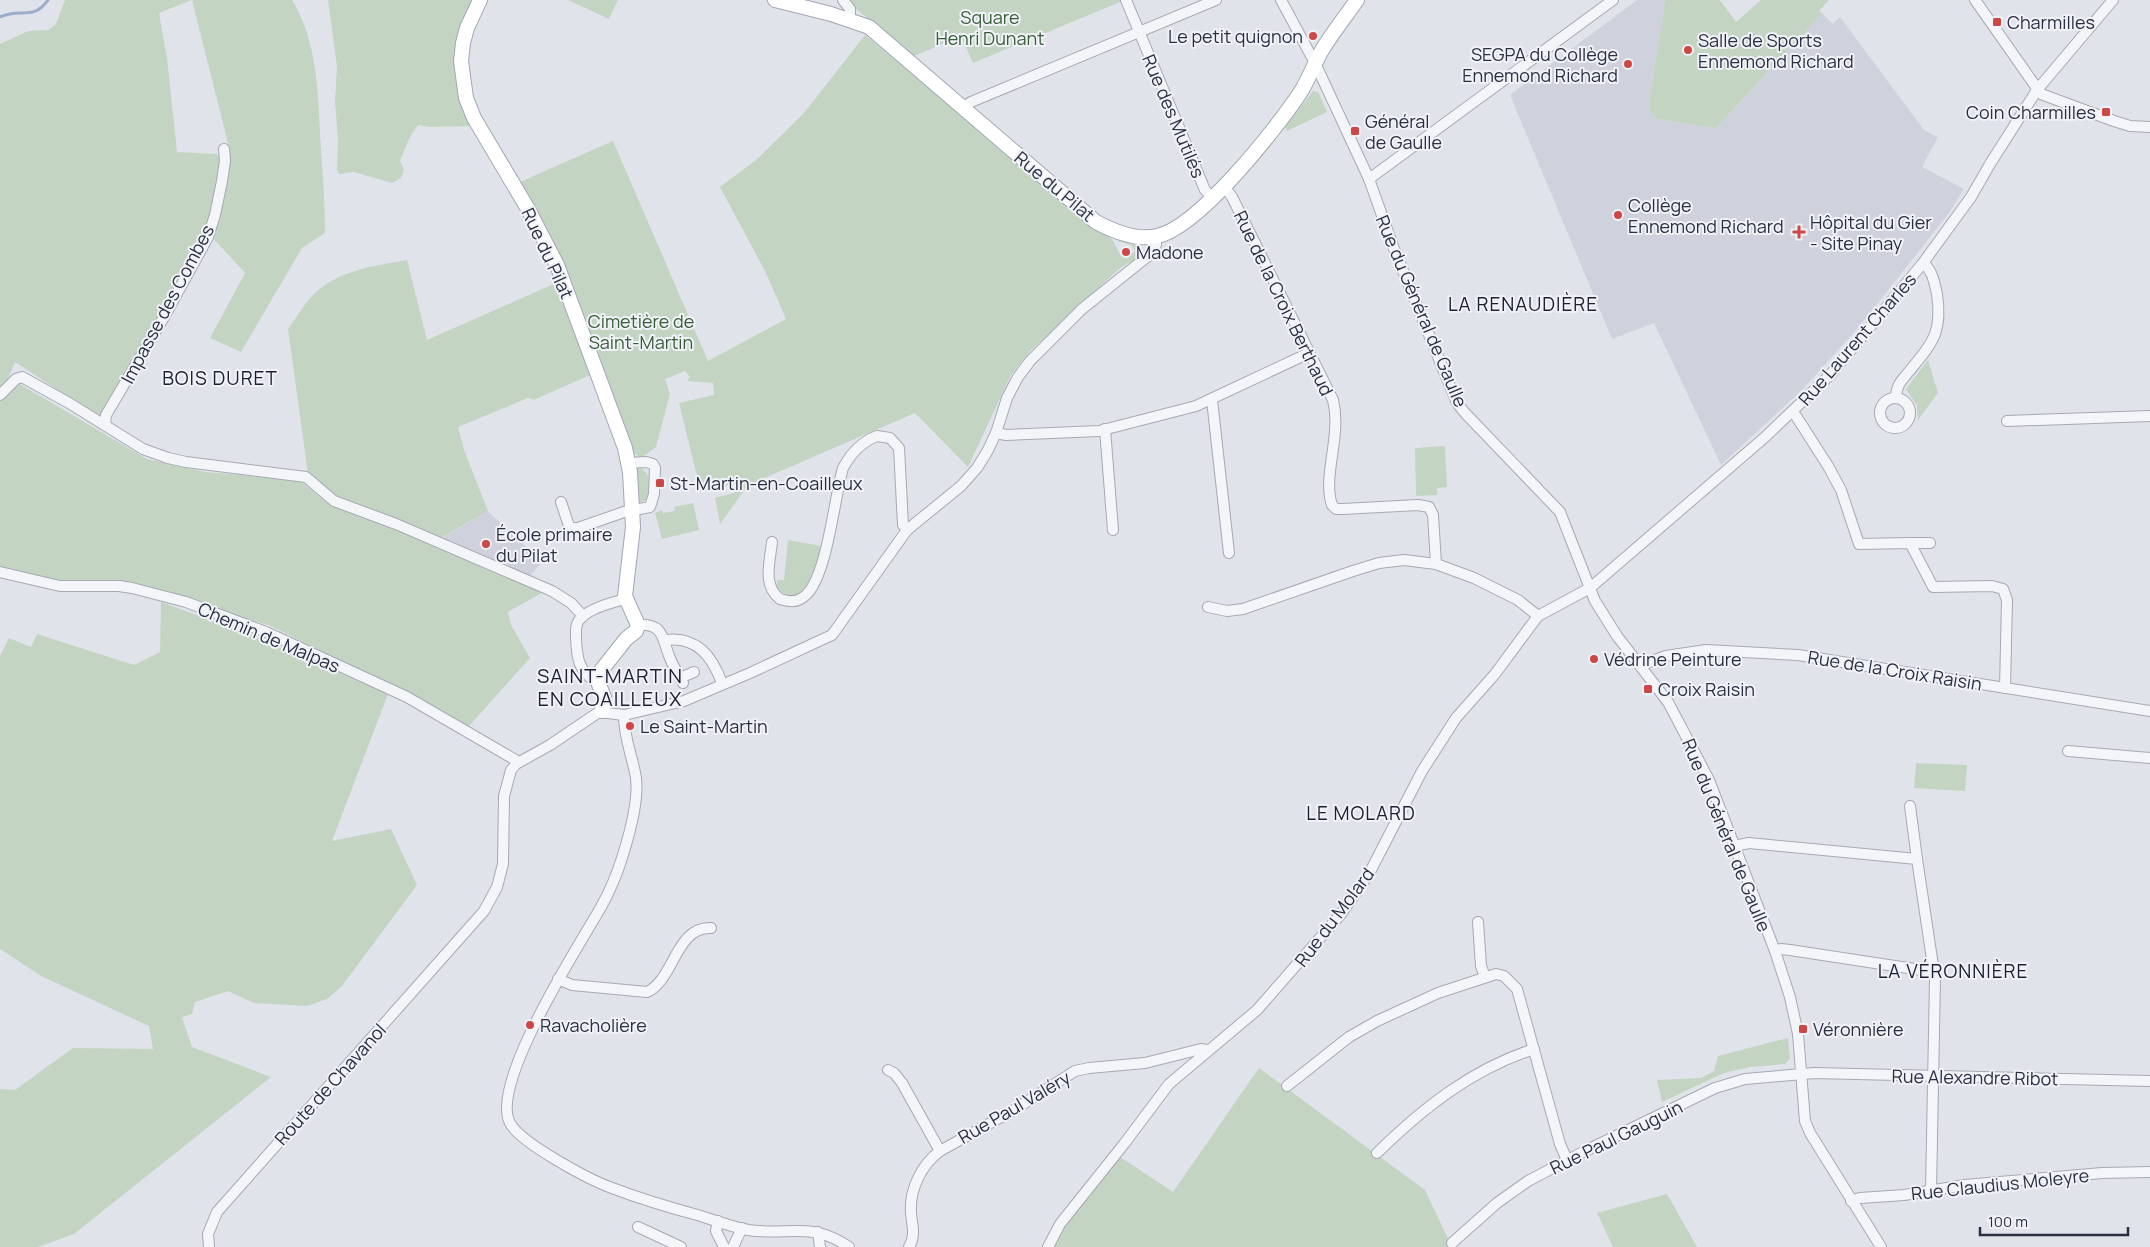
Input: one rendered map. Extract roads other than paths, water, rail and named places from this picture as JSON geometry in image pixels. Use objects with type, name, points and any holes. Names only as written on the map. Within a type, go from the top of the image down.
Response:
[{"type":"main road","name":"Rue du Pilat","points":[[480,0],[467,28],[463,43],[462,81],[466,98],[474,118],[528,209],[557,265],[615,417],[629,463],[633,511],[632,546],[626,599]]},
{"type":"main road","name":"Rue du Pilat","points":[[775,0],[850,19],[869,27],[1096,222],[1120,232],[1156,237]]},
{"type":"main road","points":[[1156,237],[1182,226],[1224,186],[1291,106],[1316,65],[1323,48],[1358,0]]},
{"type":"main road","points":[[602,711],[603,690],[596,677],[626,639],[636,631],[638,625],[626,599]]},
{"type":"street","points":[[843,0],[850,10],[850,19]]},
{"type":"street","name":"Rue des Mutilés","points":[[1126,0],[1206,190],[1213,198]]},
{"type":"street","points":[[964,108],[976,100],[1216,0]]},
{"type":"street","name":"Rue du Général de Gaulle","points":[[1281,0],[1316,65],[1369,179],[1394,249],[1457,403],[1464,413],[1560,512],[1590,588],[1605,619],[1668,702],[1709,780],[1775,951],[1795,1016],[1805,1121],[1810,1133],[1851,1201],[1881,1247]]},
{"type":"street","points":[[1369,179],[1613,0]]},
{"type":"street","points":[[1975,0],[2037,90],[2052,100],[2114,121],[2130,126],[2150,127]]},
{"type":"street","name":"Rue Laurent Charles","points":[[1590,588],[1798,407],[1852,351],[1923,263],[1971,198],[1990,164],[2037,90],[2113,0]]},
{"type":"street","name":"Impasse des Combes","points":[[106,425],[106,415],[164,317],[208,237],[222,181],[225,161],[224,150]]},
{"type":"street","name":"Rue de la Croix Berthaud","points":[[1224,186],[1232,197],[1333,400],[1335,409],[1335,446],[1329,486],[1332,505],[1336,509],[1418,505],[1429,507],[1433,515],[1436,564]]},
{"type":"street","points":[[519,762],[545,748],[602,711],[624,715],[684,701],[722,683],[744,676],[832,635],[907,530],[961,486],[976,468],[987,452],[996,433],[1007,398],[1018,377],[1030,362],[1082,310],[1148,256],[1156,245],[1156,237]]},
{"type":"street","points":[[1896,398],[1898,386],[1932,342],[1938,326],[1939,310],[1934,279],[1929,269],[1923,263]]},
{"type":"street","points":[[996,433],[1006,435],[1042,434],[1087,432],[1105,429],[1212,400],[1309,353]]},
{"type":"street","points":[[0,395],[16,378],[22,377],[106,425],[137,446],[168,458],[306,477],[334,501],[396,524],[552,592],[571,603],[582,616]]},
{"type":"street","points":[[1212,400],[1228,553]]},
{"type":"street","points":[[1796,416],[1828,466],[1840,490],[1859,544],[1930,543]]},
{"type":"street","points":[[2007,421],[2150,416]]},
{"type":"street","points":[[1105,429],[1113,530]]},
{"type":"street","points":[[772,542],[768,578],[770,588],[780,600],[795,601],[803,598],[810,590],[822,568],[843,468],[850,455],[860,445],[877,436],[890,438],[899,448],[903,524],[907,530]]},
{"type":"street","points":[[561,502],[569,526],[575,529],[645,509],[653,502],[656,472],[653,464],[650,463],[629,463]]},
{"type":"street","points":[[1910,543],[1933,588],[1992,586],[2003,589],[2007,600],[2005,688]]},
{"type":"street","points":[[1208,607],[1227,611],[1243,609],[1353,571],[1393,560],[1436,564],[1474,578],[1501,590],[1538,616]]},
{"type":"street","name":"Chemin de Malpas","points":[[0,572],[60,586],[119,586],[132,588],[186,602],[266,632],[407,697],[519,762]]},
{"type":"street","name":"Rue du Molard","points":[[1048,1247],[1060,1224],[1169,1084],[1257,1010],[1341,914],[1370,872],[1422,771],[1456,718],[1495,674],[1538,616],[1590,588]]},
{"type":"street","points":[[597,682],[585,673],[576,653],[576,626],[582,616],[626,599]]},
{"type":"street","points":[[638,625],[646,624],[654,627],[663,635],[670,659],[682,680],[694,672]]},
{"type":"street","points":[[665,640],[694,645],[704,650],[716,667],[722,683]]},
{"type":"street","name":"Rue de la Croix Raisin","points":[[1640,665],[1666,656],[1706,650],[1798,655],[2150,710]]},
{"type":"street","points":[[624,715],[636,782],[636,793],[628,839],[613,882],[602,905],[558,979],[513,1076],[507,1104],[507,1116],[512,1126],[536,1146],[610,1188],[663,1207],[742,1228],[818,1232],[834,1237],[849,1247]]},
{"type":"street","points":[[2068,752],[2150,758]]},
{"type":"street","name":"Route de Chavanol","points":[[209,1247],[208,1234],[217,1212],[469,930],[492,898],[500,877],[504,849],[505,786],[511,770],[519,762]]},
{"type":"street","points":[[1910,806],[1934,972],[1931,1190]]},
{"type":"street","points":[[1734,846],[1749,843],[1917,859]]},
{"type":"street","points":[[1478,922],[1481,966],[1484,977]]},
{"type":"street","points":[[558,979],[572,985],[647,992],[656,986],[693,932],[704,928],[711,928]]},
{"type":"street","points":[[1775,951],[1784,949],[1934,972]]},
{"type":"street","points":[[1287,1086],[1349,1037],[1377,1021],[1438,992],[1496,974],[1504,976],[1517,988],[1560,1144],[1567,1160]]},
{"type":"street","points":[[1377,1153],[1411,1120],[1440,1097],[1498,1063],[1534,1049]]},
{"type":"street","name":"Rue Paul Valéry","points":[[909,1247],[914,1237],[911,1212],[912,1194],[922,1171],[932,1157],[940,1151],[1014,1110],[1075,1071],[1145,1063],[1208,1050]]},
{"type":"street","name":"Rue Paul Valéry","points":[[888,1070],[902,1083],[940,1151]]},
{"type":"street","name":"Rue Alexandre Ribot","points":[[1800,1073],[2150,1081]]},
{"type":"street","name":"Rue Paul Gauguin","points":[[1452,1243],[1498,1203],[1528,1181],[1567,1160],[1715,1088],[1754,1078],[1800,1073]]},
{"type":"street","name":"Rue Claudius Moleyre","points":[[1851,1201],[1860,1198],[1904,1195],[1965,1185],[2150,1172]]},
{"type":"street","points":[[718,1221],[716,1231],[724,1247]]},
{"type":"street","points":[[638,1227],[681,1247]]},
{"type":"street","points":[[734,1247],[742,1228]]},
{"type":"street","points":[[818,1232],[820,1247]]},
{"type":"waterway","points":[[0,17],[7,14],[37,11],[48,0]]},
{"type":"place","name":"Charmilles","points":[[1997,22]]},
{"type":"place","name":"Le petit quignon","points":[[1313,36]]},
{"type":"place","name":"Salle de Sports Ennemond Richard","points":[[1688,50]]},
{"type":"place","name":"SEGPA du Collège Ennemond Richard","points":[[1628,64]]},
{"type":"place","name":"Coin Charmilles","points":[[2106,112]]},
{"type":"place","name":"Général de Gaulle","points":[[1355,131]]},
{"type":"place","name":"Collège Ennemond Richard","points":[[1618,215]]},
{"type":"place","name":"Hôpital du Gier - Site Pinay","points":[[1799,232]]},
{"type":"place","name":"Madone","points":[[1126,252]]},
{"type":"place","name":"St-Martin-en-Coailleux","points":[[660,483]]},
{"type":"place","name":"École primaire du Pilat","points":[[486,544]]},
{"type":"place","name":"Védrine Peinture","points":[[1594,659]]},
{"type":"place","name":"Croix Raisin","points":[[1648,689]]},
{"type":"place","name":"Le Saint-Martin","points":[[630,726]]},
{"type":"place","name":"Ravacholière","points":[[530,1025]]},
{"type":"place","name":"Véronnière","points":[[1803,1029]]},
{"type":"district","name":"LA RENAUDIÈRE","points":[[1523,304]]},
{"type":"district","name":"BOIS DURET","points":[[220,378]]},
{"type":"district","name":"SAINT-MARTIN EN COAILLEUX","points":[[610,686]]},
{"type":"district","name":"LE MOLARD","points":[[1361,813]]},
{"type":"district","name":"LA VÉRONNIÈRE","points":[[1953,971]]},
{"type":"park label","name":"Square Henri Dunant","points":[[990,27]]},
{"type":"park label","name":"Cimetière de Saint-Martin","points":[[641,331]]}]
